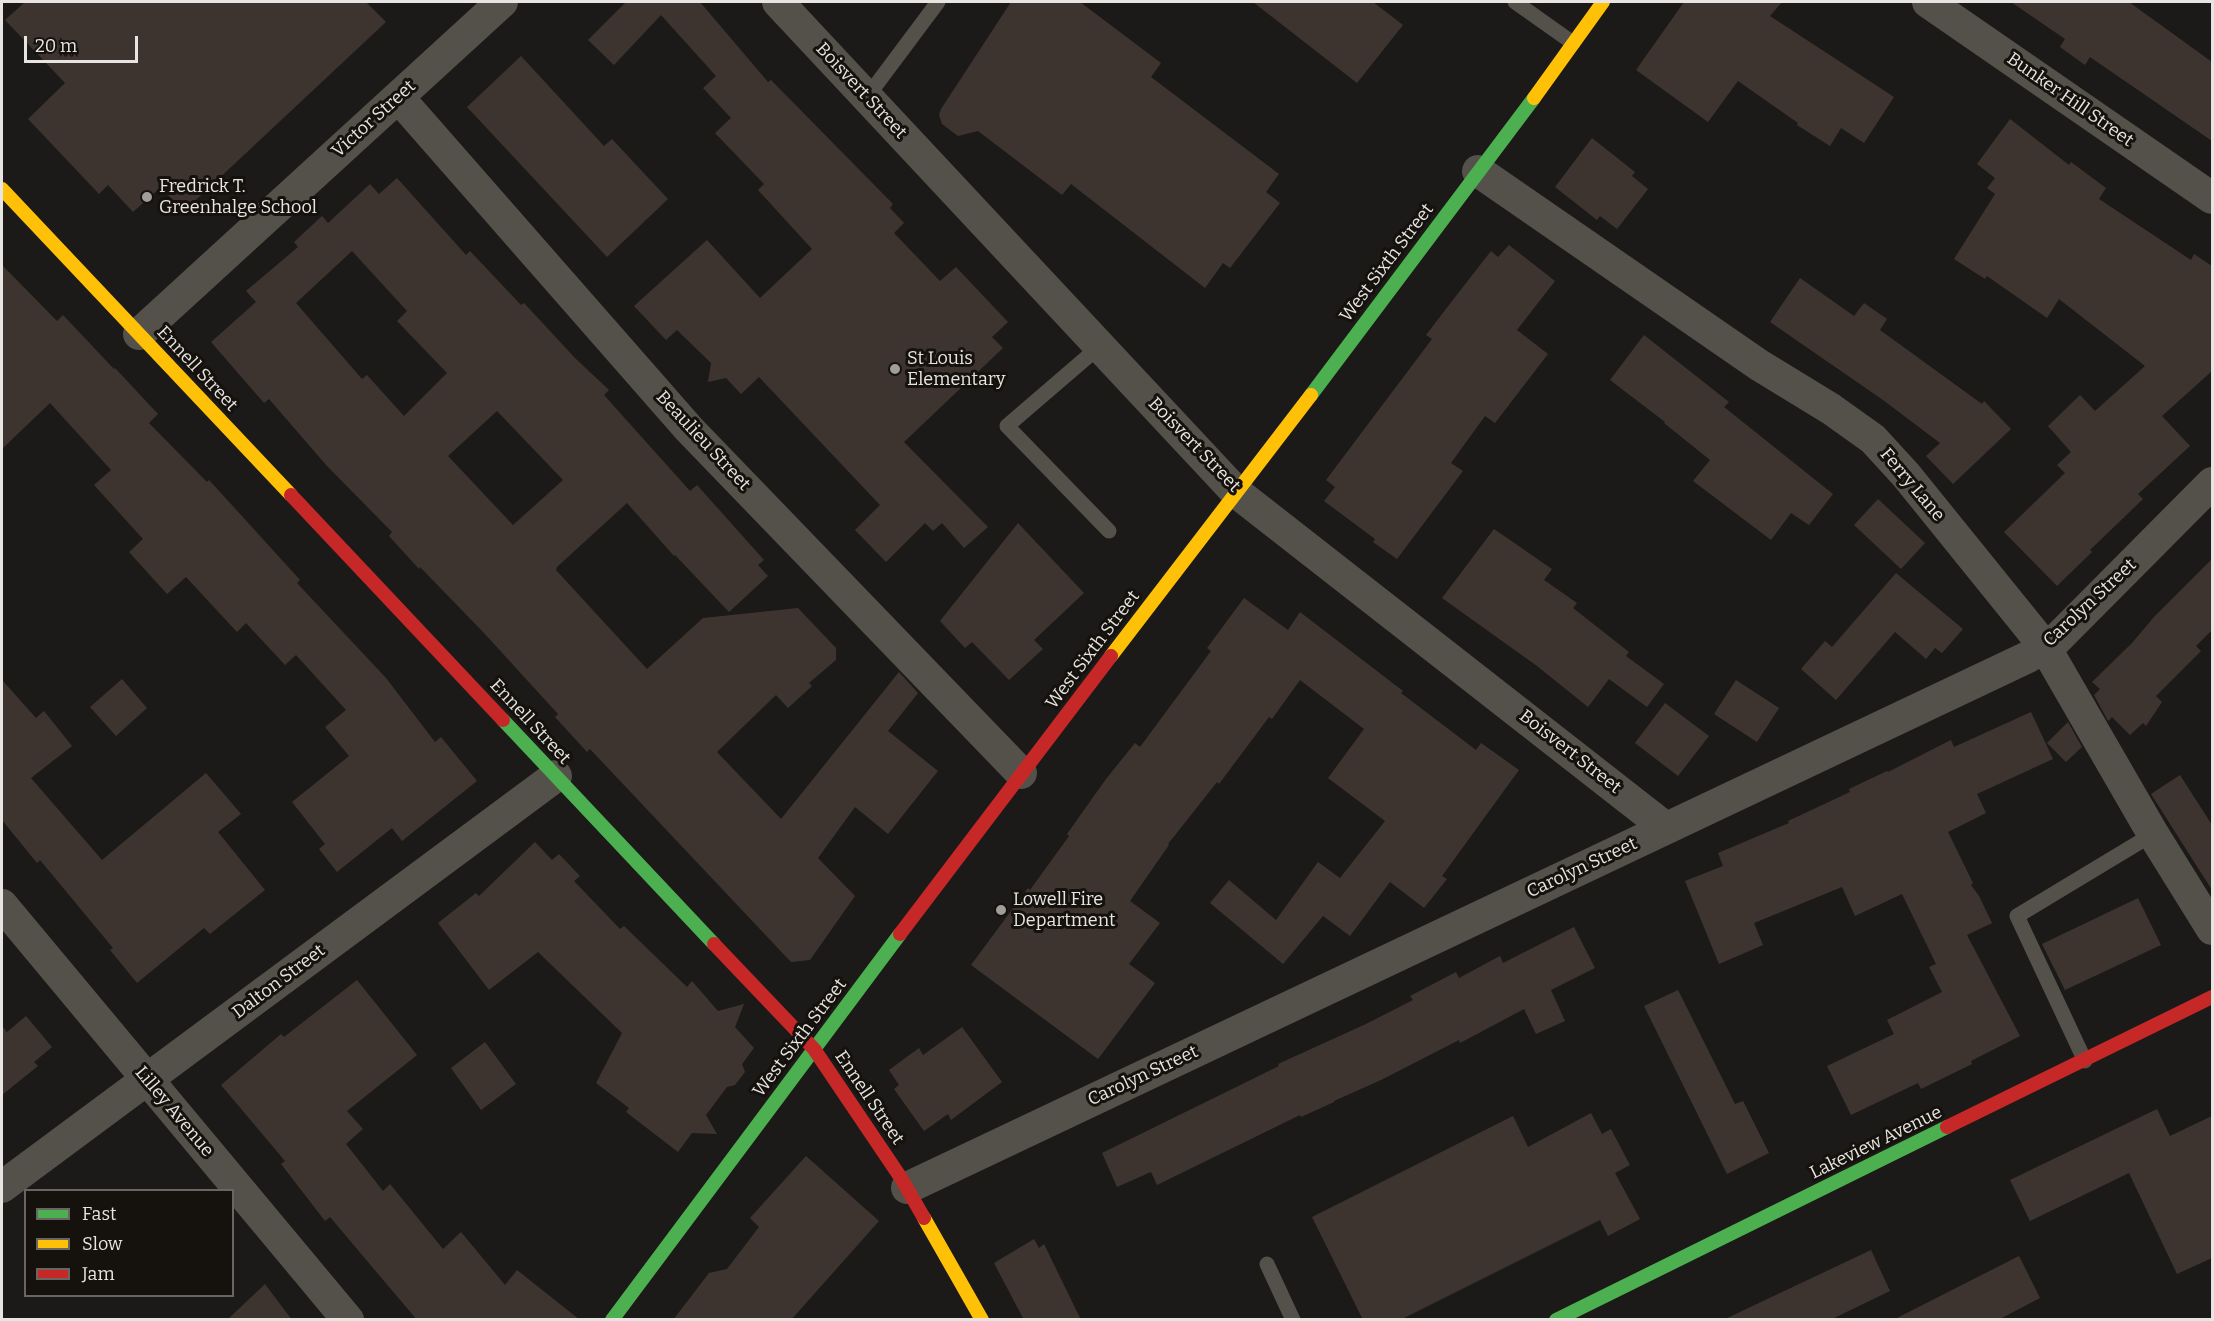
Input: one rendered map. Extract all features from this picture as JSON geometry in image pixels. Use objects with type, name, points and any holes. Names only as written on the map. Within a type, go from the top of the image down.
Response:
[{"type":"main road","name":"West Sixth Street","points":[[612,1320],[1021,773],[1479,171],[1602,2]]},
{"type":"main road","name":"Ennell Street","points":[[2,189],[814,1049],[907,1188],[982,1320]]},
{"type":"main road","name":"Lakeview Avenue","points":[[1565,1318],[2212,998]]},
{"type":"street","name":"Victor Street","points":[[139,334],[502,2]]},
{"type":"street","name":"Boisvert Street","points":[[778,2],[1236,492],[1666,828]]},
{"type":"street","name":"Bunker Hill Street","points":[[1928,2],[2212,198]]},
{"type":"street","name":"Beaulieu Street","points":[[398,97],[689,429],[1021,773]]},
{"type":"street","name":"Ferry Lane","points":[[1479,171],[1759,365],[1831,409],[1873,439],[1906,475],[2045,647],[2153,834],[2212,929]]},
{"type":"street","name":"Carolyn Street","points":[[907,1188],[1995,673],[2045,647],[2055,641],[2212,483]]},
{"type":"street","name":"Dalton Street","points":[[2,1187],[556,776]]},
{"type":"street","name":"Lilley Avenue","points":[[2,905],[348,1320]]},
{"type":"lane","points":[[867,97],[938,2]]},
{"type":"lane","points":[[1515,2],[1573,44]]},
{"type":"lane","points":[[1100,346],[1007,426],[1109,531]]},
{"type":"lane","points":[[2085,1061],[2017,916],[2153,834]]},
{"type":"lane","points":[[1267,1264],[1293,1320]]},
{"type":"building","name":"Fredrick T. Greenhalge School","points":[[25,2],[366,2],[386,22],[183,212],[161,187],[133,212],[108,185],[99,194],[28,119],[65,83],[5,20]]},
{"type":"building","points":[[626,2],[700,2],[768,82],[771,80],[893,204],[890,208],[904,223],[894,233],[940,281],[956,267],[1008,322],[992,337],[1003,348],[904,442],[988,527],[964,548],[942,523],[933,531],[925,523],[886,562],[855,530],[880,505],[759,377],[741,394],[726,378],[708,382],[711,363],[677,330],[666,340],[634,306],[707,240],[760,298],[812,249],[758,190],[764,184],[715,133],[731,118],[703,88],[716,76],[661,15],[614,65],[588,40]]},
{"type":"building","points":[[1011,2],[1080,2],[1161,63],[1151,77],[1279,174],[1266,192],[1280,203],[1230,268],[1223,263],[1205,288],[1071,184],[1062,195],[978,131],[958,136],[942,124],[939,115],[941,109]]},
{"type":"building","points":[[1253,2],[1373,2],[1403,25],[1357,83]]},
{"type":"building","points":[[1684,2],[1782,2],[1770,16],[1894,97],[1864,143],[1841,128],[1830,146],[1797,125],[1798,123],[1738,81],[1708,122],[1636,70]]},
{"type":"building","points":[[2011,2],[2129,2],[2212,62],[2212,141],[2090,57],[2085,65],[2060,47],[2065,39]]},
{"type":"building","points":[[521,56],[604,146],[612,139],[668,199],[607,257],[467,107]]},
{"type":"building","points":[[2010,119],[2069,165],[2071,162],[2106,188],[2099,199],[2191,260],[2194,254],[2212,266],[2212,371],[2162,416],[2190,446],[2138,494],[2143,499],[2090,550],[2092,552],[2057,586],[2004,532],[2065,473],[2057,465],[2071,452],[2048,426],[2080,395],[2095,411],[2145,366],[2059,299],[2047,318],[1987,276],[1985,279],[1954,259],[1995,194],[1987,188],[1995,178],[1977,164]]},
{"type":"building","points":[[1592,138],[1635,172],[1632,176],[1648,189],[1617,229],[1600,216],[1597,220],[1555,187]]},
{"type":"building","points":[[397,178],[466,255],[470,251],[521,305],[524,303],[575,358],[609,390],[604,395],[690,491],[697,485],[764,560],[758,565],[768,576],[729,612],[674,556],[627,503],[557,567],[556,570],[647,669],[703,618],[798,608],[836,648],[836,660],[809,683],[812,686],[788,708],[776,695],[717,752],[781,819],[899,672],[918,693],[888,731],[938,771],[888,834],[855,807],[818,858],[855,896],[810,960],[791,962],[590,749],[587,752],[555,717],[558,714],[484,633],[389,536],[392,532],[327,466],[269,399],[264,403],[211,342],[256,302],[246,291],[298,247],[294,242],[322,216],[328,223],[370,184],[379,194]],"holes":[[[352,251],[407,311],[397,321],[447,373],[404,416],[367,375],[362,379],[296,303]],[[497,411],[563,480],[513,525],[448,456]]]},
{"type":"building","points":[[1509,245],[1555,281],[1517,330],[1548,354],[1495,423],[1485,416],[1451,463],[1463,471],[1397,559],[1373,542],[1375,539],[1324,501],[1335,487],[1326,480],[1432,339],[1426,335],[1459,292],[1491,251],[1498,257]]},
{"type":"building","points":[[2,265],[57,321],[63,315],[158,414],[149,423],[207,482],[209,480],[300,580],[297,583],[386,678],[435,742],[441,737],[477,781],[402,841],[392,828],[337,872],[319,849],[325,844],[292,802],[349,756],[325,727],[346,710],[296,655],[285,665],[246,623],[237,632],[186,577],[167,594],[129,552],[143,539],[94,485],[111,470],[50,403],[2,449]]},
{"type":"building","points":[[1800,278],[1854,316],[1864,303],[1887,319],[1880,330],[1982,404],[1984,401],[2011,429],[1953,484],[1926,456],[1940,443],[1883,400],[1770,322]]},
{"type":"building","points":[[1644,335],[1729,402],[1724,407],[1833,494],[1809,525],[1791,513],[1771,540],[1693,481],[1710,460],[1610,380]]},
{"type":"building","points":[[1878,499],[1925,543],[1901,569],[1854,525]]},
{"type":"building","points":[[1018,523],[1084,593],[1034,640],[1043,649],[1009,680],[972,642],[965,648],[940,621]]},
{"type":"building","points":[[1494,529],[1552,569],[1544,580],[1577,603],[1573,608],[1629,652],[1626,656],[1664,684],[1647,707],[1609,679],[1588,707],[1537,666],[1442,598]]},
{"type":"building","points":[[2212,559],[2212,630],[2196,646],[2201,651],[2156,696],[2162,702],[2146,726],[2143,723],[2130,735],[2112,717],[2108,721],[2094,695],[2100,689],[2092,682]]},
{"type":"building","points":[[1896,573],[1963,629],[1942,653],[1935,648],[1926,659],[1895,632],[1836,700],[1801,669],[1825,641],[1832,647]]},
{"type":"building","points":[[1244,598],[1288,630],[1300,612],[1476,750],[1481,743],[1519,770],[1442,876],[1447,879],[1424,908],[1390,882],[1350,936],[1323,916],[1283,964],[1210,903],[1229,880],[1276,920],[1318,862],[1340,878],[1385,821],[1328,778],[1364,729],[1300,680],[1272,719],[1269,717],[1219,784],[1217,782],[1168,844],[1130,901],[1160,923],[1129,964],[1155,983],[1098,1059],[971,965],[1028,888],[1030,890],[1106,779],[1135,743],[1140,747],[1211,651],[1207,648]]},
{"type":"building","points":[[122,679],[147,708],[116,736],[90,707]]},
{"type":"building","points":[[2,680],[36,718],[44,711],[72,746],[31,778],[102,860],[206,773],[241,814],[218,832],[265,890],[210,934],[204,928],[137,983],[110,950],[113,948],[40,860],[37,863],[2,820]]},
{"type":"building","points":[[1736,680],[1779,708],[1757,742],[1714,714]]},
{"type":"building","points":[[1665,703],[1709,736],[1678,776],[1635,743]]},
{"type":"building","points":[[2031,712],[2053,759],[1977,794],[1986,813],[1948,832],[1973,883],[1971,885],[1992,923],[1967,935],[2020,1036],[1971,1061],[1972,1064],[1921,1089],[1918,1083],[1851,1115],[1827,1066],[1894,1034],[1887,1020],[1942,992],[1929,967],[1936,964],[1902,894],[1855,916],[1842,887],[1754,923],[1763,945],[1719,964],[1685,881],[1723,866],[1718,853],[1789,823],[1788,821],[1850,792],[1849,789],[1951,740],[1954,747]]},
{"type":"building","points":[[2068,722],[2082,747],[2066,762],[2047,743]]},
{"type":"building","points":[[2180,775],[2212,825],[2212,890],[2151,794]]},
{"type":"building","points":[[535,842],[552,860],[559,854],[580,876],[574,881],[620,929],[624,926],[687,987],[692,981],[718,1011],[744,1004],[735,1027],[754,1048],[742,1064],[745,1072],[735,1085],[727,1087],[706,1115],[717,1134],[692,1133],[678,1152],[626,1112],[629,1108],[596,1083],[622,1033],[538,952],[489,990],[438,923],[476,893],[479,896]]},
{"type":"building","points":[[2138,898],[2161,945],[2065,990],[2042,944]]},
{"type":"building","points":[[1574,927],[1595,968],[1551,990],[1565,1021],[1536,1034],[1524,1009],[1460,1043],[1459,1040],[1381,1080],[1301,1117],[1300,1115],[1157,1185],[1151,1172],[1117,1187],[1102,1153],[1279,1066],[1278,1064],[1413,1000],[1410,996],[1456,972],[1459,978],[1500,956],[1503,963]]},
{"type":"building","points":[[357,980],[417,1055],[347,1111],[363,1129],[346,1144],[383,1191],[390,1184],[443,1249],[461,1232],[505,1285],[517,1270],[580,1320],[417,1320],[330,1217],[325,1221],[281,1164],[285,1161],[221,1085],[281,1034],[284,1037]]},
{"type":"building","points":[[1678,990],[1735,1104],[1743,1101],[1769,1153],[1727,1174],[1644,1006]]},
{"type":"building","points":[[26,1016],[52,1047],[34,1062],[38,1066],[2,1095],[2,1026],[7,1032]]},
{"type":"building","points":[[962,1027],[1002,1082],[951,1120],[948,1114],[924,1131],[894,1089],[899,1085],[889,1070],[919,1048],[923,1055]]},
{"type":"building","points":[[485,1042],[516,1084],[481,1110],[451,1068]]},
{"type":"building","points":[[2157,1109],[2170,1136],[2212,1116],[2212,1258],[2177,1274],[2129,1173],[2030,1221],[2010,1180]]},
{"type":"building","points":[[1591,1113],[1602,1134],[1611,1129],[1630,1165],[1615,1173],[1640,1219],[1608,1236],[1600,1220],[1400,1320],[1363,1320],[1312,1217],[1513,1116],[1528,1147]]},
{"type":"building","points":[[806,1156],[879,1221],[791,1320],[673,1320],[709,1273],[727,1269],[759,1227],[750,1218]]},
{"type":"building","points":[[1034,1239],[1039,1248],[1044,1244],[1081,1320],[1024,1320],[994,1263]]},
{"type":"building","points":[[1871,1250],[1890,1291],[1830,1320],[1723,1320]]},
{"type":"building","points":[[2019,1256],[2040,1298],[1998,1320],[1893,1320]]},
{"type":"building","points":[[265,1284],[292,1320],[227,1320]]},
{"type":"traffic: fast","points":[[1311,395],[1534,98]]},
{"type":"traffic: fast","points":[[503,720],[714,944]]},
{"type":"traffic: fast","points":[[612,1320],[900,934]]},
{"type":"traffic: fast","points":[[1556,1320],[1947,1127]]},
{"type":"traffic: slow","points":[[1534,98],[1603,2]]},
{"type":"traffic: slow","points":[[2,189],[291,495]]},
{"type":"traffic: slow","points":[[1111,656],[1311,395]]},
{"type":"traffic: slow","points":[[924,1218],[982,1320]]},
{"type":"traffic: jam","points":[[291,495],[503,720]]},
{"type":"traffic: jam","points":[[900,934],[1111,656]]},
{"type":"traffic: jam","points":[[714,944],[814,1049],[901,1178],[924,1218]]},
{"type":"traffic: jam","points":[[1947,1127],[2212,997]]},
{"type":"place","name":"Fredrick T. Greenhalge School","points":[[147,197]]},
{"type":"place","name":"St Louis Elementary","points":[[895,369]]},
{"type":"place","name":"Lowell Fire Department","points":[[1001,910]]}]
